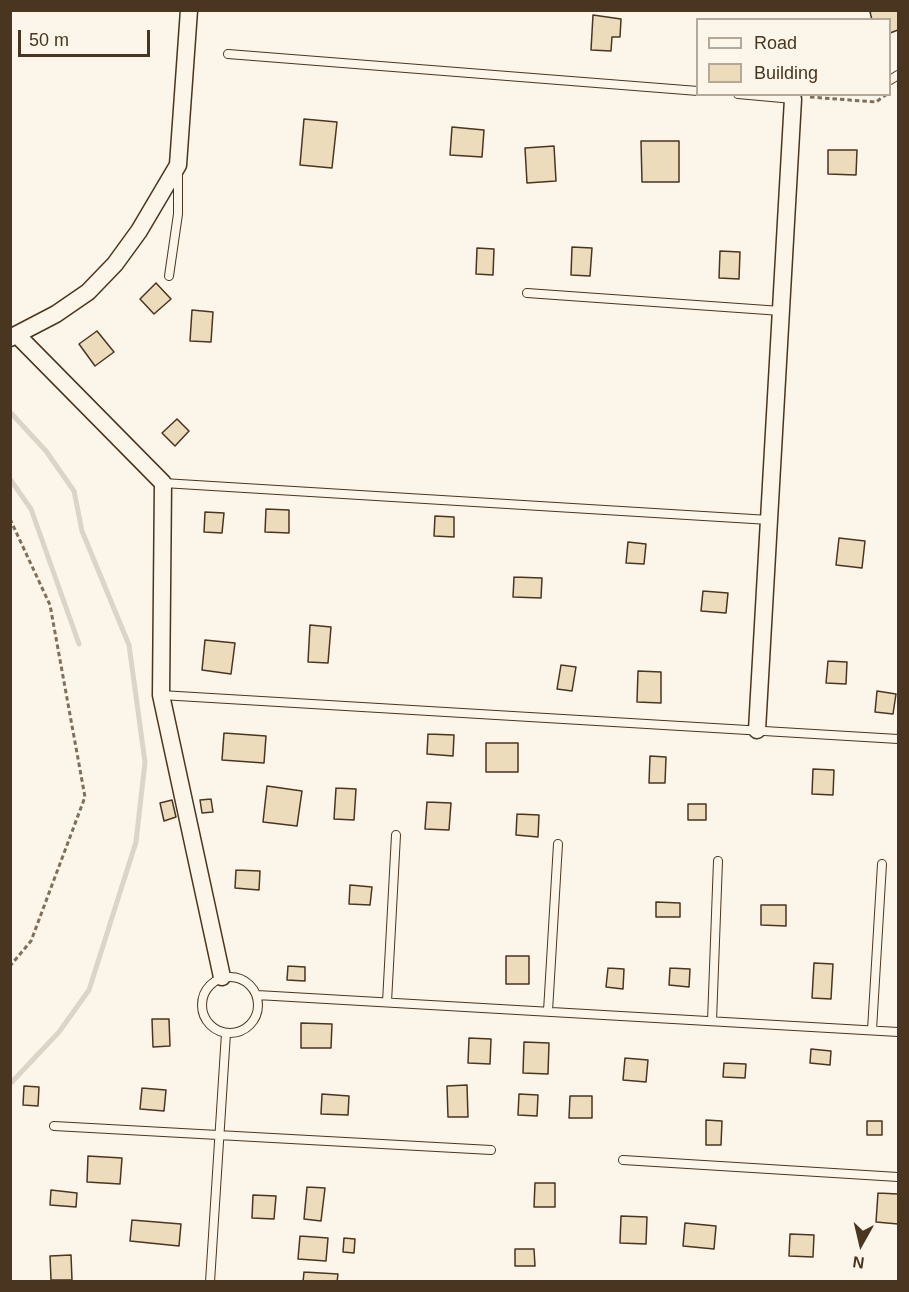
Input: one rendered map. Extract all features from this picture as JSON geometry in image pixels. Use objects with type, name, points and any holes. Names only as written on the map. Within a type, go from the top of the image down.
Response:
[{"type":"street","points":[[189,10],[178,165],[140,231],[115,264],[88,292],[14,337],[163,483],[161,695],[222,977]]},
{"type":"street","points":[[757,730],[793,99]]},
{"type":"lane","points":[[228,54],[696,91]]},
{"type":"lane","points":[[760,96],[793,99]]},
{"type":"lane","points":[[169,276],[178,214],[178,165]]},
{"type":"lane","points":[[527,293],[781,311]]},
{"type":"lane","points":[[163,483],[769,520]]},
{"type":"lane","points":[[161,695],[898,738]]},
{"type":"lane","points":[[387,1002],[396,835]]},
{"type":"lane","points":[[548,1011],[558,844]]},
{"type":"lane","points":[[712,1021],[718,861]]},
{"type":"lane","points":[[872,1030],[882,864]]},
{"type":"lane","points":[[222,977],[236,977],[248,983],[257,994],[258,1009],[252,1023],[240,1031],[226,1033],[214,1029],[205,1019],[201,1007],[203,994],[210,984],[222,977]]},
{"type":"lane","points":[[257,994],[898,1032]]},
{"type":"lane","points":[[210,1281],[226,1033]]},
{"type":"lane","points":[[54,1126],[218,1137],[491,1150]]},
{"type":"lane","points":[[623,1160],[898,1177]]},
{"type":"path","points":[[793,99],[813,96],[876,102],[884,96]]},
{"type":"path","points":[[10,519],[50,605],[85,797],[31,941],[10,966]]},
{"type":"building","points":[[898,10],[898,30],[891,33],[891,18],[872,18],[870,12]]},
{"type":"building","points":[[593,15],[621,19],[620,37],[612,37],[611,51],[591,50]]},
{"type":"building","points":[[304,119],[337,122],[332,168],[300,165]]},
{"type":"building","points":[[452,127],[484,130],[482,157],[450,155]]},
{"type":"building","points":[[641,141],[679,141],[679,182],[642,182]]},
{"type":"building","points":[[554,146],[556,181],[527,183],[525,148]]},
{"type":"building","points":[[828,150],[857,150],[856,175],[828,174]]},
{"type":"building","points":[[572,247],[592,248],[590,276],[571,275]]},
{"type":"building","points":[[477,248],[494,249],[493,275],[476,274]]},
{"type":"building","points":[[720,251],[740,252],[739,279],[719,278]]},
{"type":"building","points":[[156,283],[171,299],[154,314],[140,299]]},
{"type":"building","points":[[192,310],[213,312],[211,342],[190,341]]},
{"type":"building","points":[[97,331],[114,352],[95,366],[79,344]]},
{"type":"building","points":[[177,419],[189,431],[175,446],[162,433]]},
{"type":"building","points":[[266,509],[289,510],[289,533],[265,532]]},
{"type":"building","points":[[205,512],[224,513],[222,533],[204,532]]},
{"type":"building","points":[[435,516],[454,517],[454,537],[434,536]]},
{"type":"building","points":[[839,538],[865,541],[862,568],[836,565]]},
{"type":"building","points":[[628,542],[646,544],[644,564],[626,563]]},
{"type":"building","points":[[514,577],[542,578],[541,598],[513,597]]},
{"type":"building","points":[[703,591],[728,593],[726,613],[701,611]]},
{"type":"building","points":[[310,625],[331,627],[328,663],[308,662]]},
{"type":"building","points":[[205,640],[235,643],[231,674],[202,670]]},
{"type":"building","points":[[828,661],[847,662],[846,684],[826,683]]},
{"type":"building","points":[[561,665],[576,667],[572,691],[557,689]]},
{"type":"building","points":[[638,671],[661,672],[661,703],[637,702]]},
{"type":"building","points":[[877,691],[896,694],[893,714],[875,712]]},
{"type":"building","points":[[224,733],[266,736],[264,763],[222,760]]},
{"type":"building","points":[[428,734],[454,735],[453,756],[427,754]]},
{"type":"building","points":[[486,743],[518,743],[518,772],[486,772]]},
{"type":"building","points":[[650,756],[666,757],[665,783],[649,783]]},
{"type":"building","points":[[813,769],[834,770],[833,795],[812,794]]},
{"type":"building","points":[[267,786],[302,791],[297,826],[263,822]]},
{"type":"building","points":[[336,788],[356,789],[354,820],[334,819]]},
{"type":"building","points":[[211,799],[213,812],[202,813],[200,800]]},
{"type":"building","points":[[172,800],[176,817],[164,821],[160,803]]},
{"type":"building","points":[[427,802],[451,803],[449,830],[425,829]]},
{"type":"building","points":[[688,804],[706,804],[706,820],[688,820]]},
{"type":"building","points":[[517,814],[539,815],[538,837],[516,835]]},
{"type":"building","points":[[236,870],[260,871],[259,890],[235,888]]},
{"type":"building","points":[[350,885],[372,887],[370,905],[349,904]]},
{"type":"building","points":[[656,902],[680,903],[680,917],[656,917]]},
{"type":"building","points":[[761,905],[786,905],[786,926],[761,925]]},
{"type":"building","points":[[506,956],[529,956],[529,984],[506,984]]},
{"type":"building","points":[[814,963],[833,964],[831,999],[812,998]]},
{"type":"building","points":[[288,966],[305,967],[305,981],[287,980]]},
{"type":"building","points":[[608,968],[624,969],[623,989],[606,987]]},
{"type":"building","points":[[670,968],[690,969],[689,987],[669,985]]},
{"type":"building","points":[[152,1019],[169,1019],[170,1046],[153,1047]]},
{"type":"building","points":[[301,1023],[332,1024],[331,1048],[301,1048]]},
{"type":"building","points":[[469,1038],[491,1039],[490,1064],[468,1063]]},
{"type":"building","points":[[524,1042],[549,1043],[548,1074],[523,1073]]},
{"type":"building","points":[[811,1049],[831,1051],[830,1065],[810,1063]]},
{"type":"building","points":[[625,1058],[648,1060],[646,1082],[623,1080]]},
{"type":"building","points":[[724,1063],[746,1064],[745,1078],[723,1077]]},
{"type":"building","points":[[467,1085],[468,1117],[448,1117],[447,1086]]},
{"type":"building","points":[[24,1086],[39,1087],[38,1106],[23,1105]]},
{"type":"building","points":[[142,1088],[166,1090],[164,1111],[140,1109]]},
{"type":"building","points":[[322,1094],[349,1096],[348,1115],[321,1114]]},
{"type":"building","points":[[519,1094],[538,1095],[537,1116],[518,1115]]},
{"type":"building","points":[[570,1096],[592,1096],[592,1118],[569,1118]]},
{"type":"building","points":[[706,1120],[722,1121],[721,1145],[706,1145]]},
{"type":"building","points":[[867,1121],[882,1121],[882,1135],[867,1135]]},
{"type":"building","points":[[88,1156],[122,1158],[120,1184],[87,1182]]},
{"type":"building","points":[[535,1183],[555,1183],[555,1207],[534,1207]]},
{"type":"building","points":[[307,1187],[325,1188],[321,1221],[304,1219]]},
{"type":"building","points":[[51,1190],[77,1193],[76,1207],[50,1205]]},
{"type":"building","points":[[878,1193],[898,1194],[898,1224],[876,1222]]},
{"type":"building","points":[[253,1195],[276,1196],[274,1219],[252,1218]]},
{"type":"building","points":[[621,1216],[647,1217],[646,1244],[620,1243]]},
{"type":"building","points":[[132,1220],[181,1224],[179,1246],[130,1241]]},
{"type":"building","points":[[685,1223],[716,1226],[714,1249],[683,1246]]},
{"type":"building","points":[[790,1234],[814,1235],[813,1257],[789,1256]]},
{"type":"building","points":[[300,1236],[328,1238],[326,1261],[298,1259]]},
{"type":"building","points":[[344,1238],[355,1239],[354,1253],[343,1252]]},
{"type":"building","points":[[515,1249],[534,1249],[535,1266],[515,1266]]},
{"type":"building","points":[[71,1255],[72,1280],[51,1280],[50,1256]]},
{"type":"building","points":[[304,1272],[338,1274],[337,1282],[303,1282]]},
{"type":"waterway","points":[[10,412],[46,451],[74,491],[82,531],[129,645],[145,762],[136,842],[89,990],[59,1032],[10,1084]]},
{"type":"waterway","points":[[10,479],[31,509],[79,644]]}]
